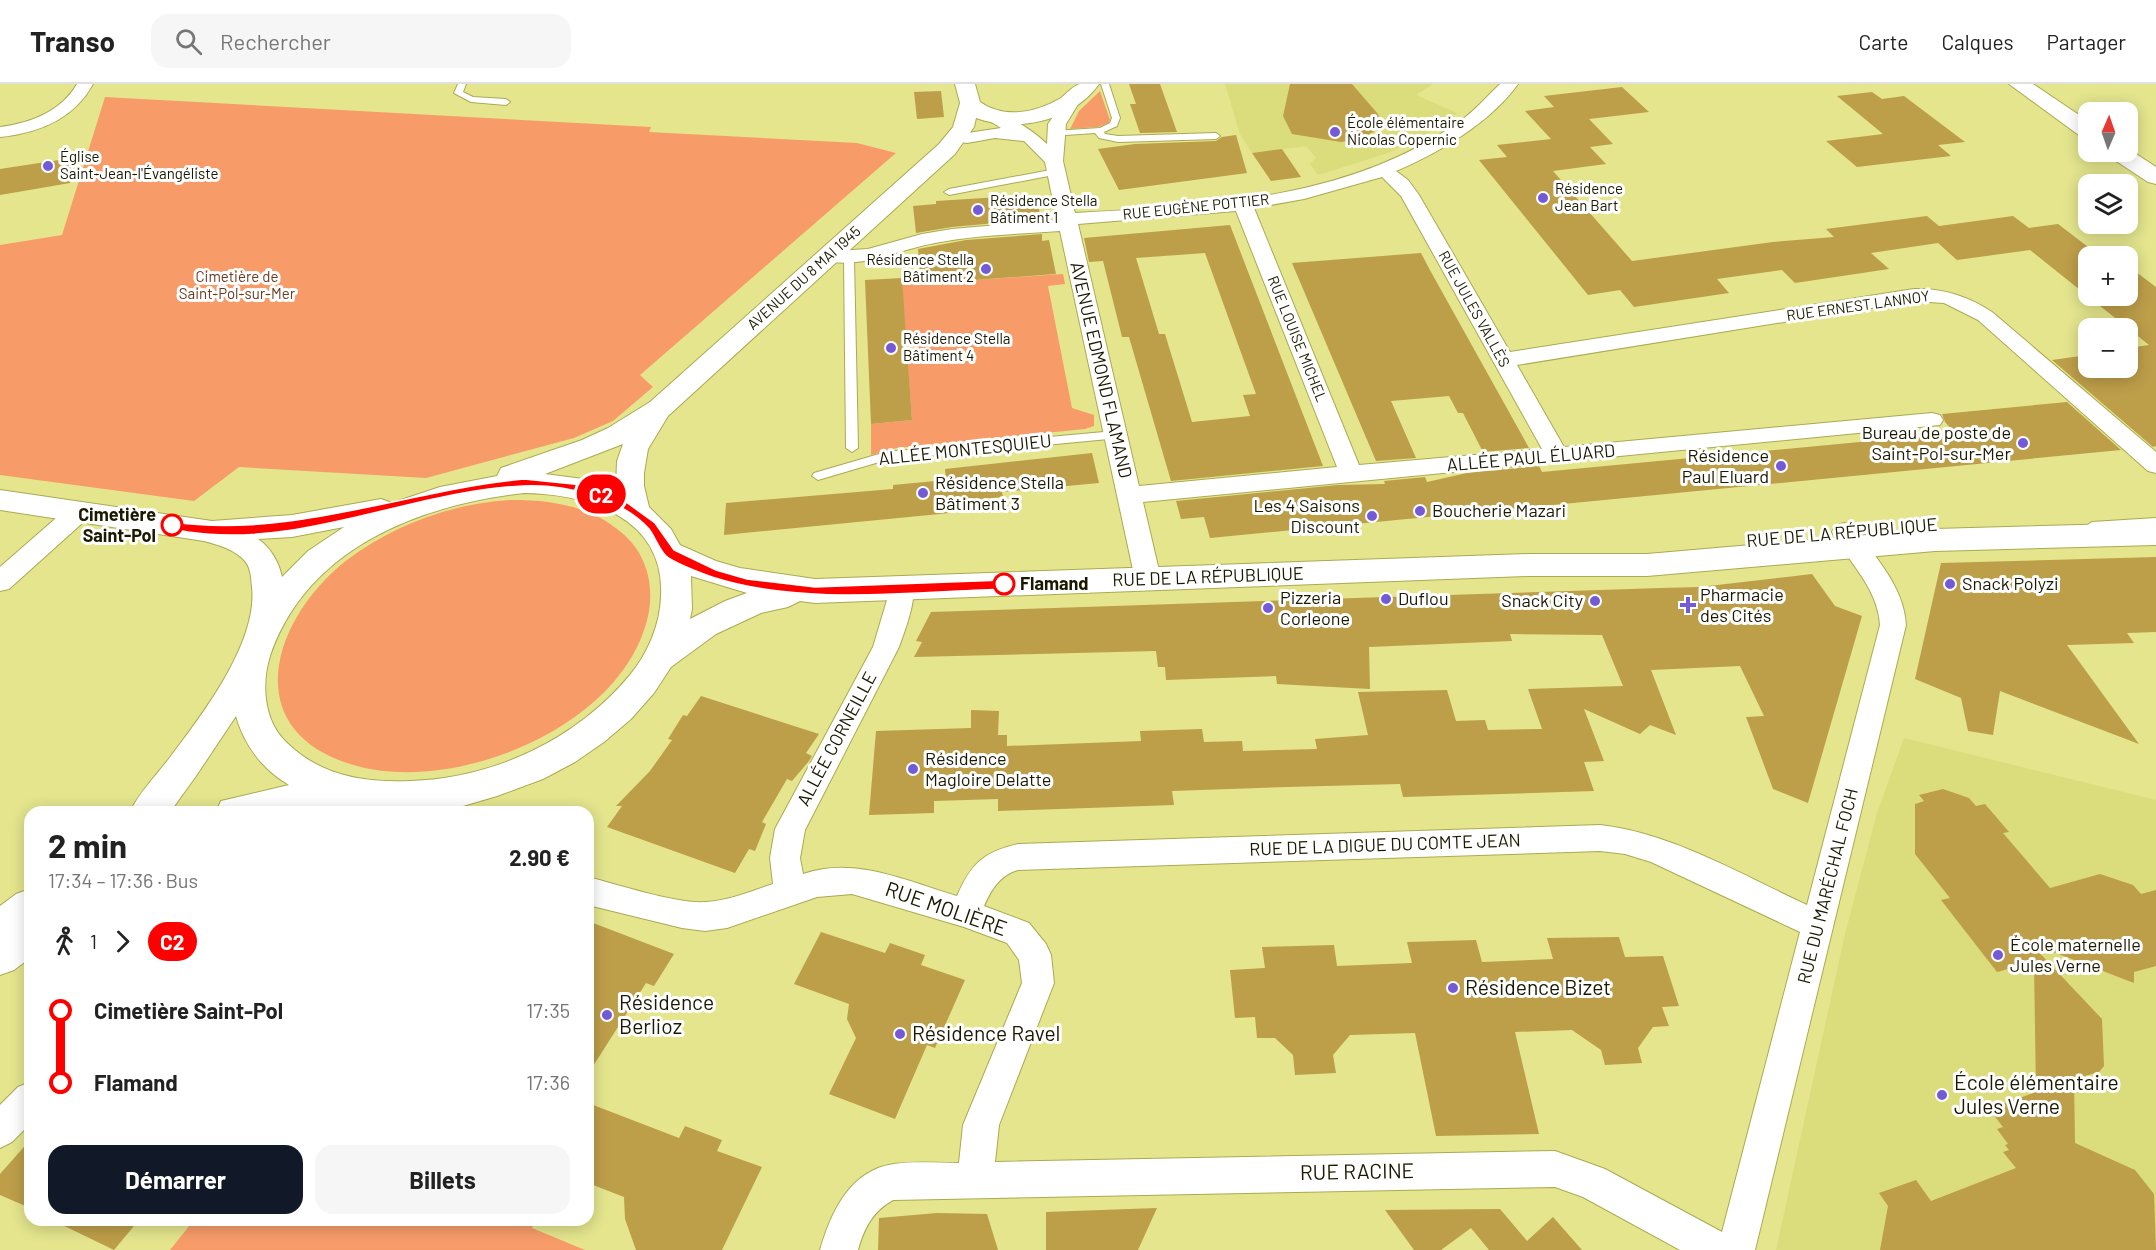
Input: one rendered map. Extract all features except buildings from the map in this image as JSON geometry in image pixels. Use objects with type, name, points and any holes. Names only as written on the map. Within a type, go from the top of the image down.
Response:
[{"type":"street","points":[[0,132],[31,126],[52,116],[75,99],[85,84]]},
{"type":"street","points":[[1054,134],[1061,115],[1089,84]]},
{"type":"street","name":"RUE EUGÈNE POTTIER","points":[[838,257],[945,235],[1242,205],[1325,188],[1383,169],[1432,147],[1468,124],[1495,101],[1510,84]]},
{"type":"street","points":[[2019,84],[2078,124]]},
{"type":"street","points":[[947,149],[961,130],[970,93],[1030,137],[1055,167]]},
{"type":"street","points":[[947,149],[1002,118],[1048,112],[1072,101]]},
{"type":"street","points":[[967,138],[1002,133],[1030,137]]},
{"type":"street","name":"AVENUE EDMOND FLAMAND","points":[[1054,134],[1055,167],[1148,579]]},
{"type":"street","name":"AVENUE DU 8 MAI 1945","points":[[470,489],[592,447],[618,435],[660,408],[838,257],[947,149]]},
{"type":"street","points":[[2133,162],[2156,177]]},
{"type":"street","name":"RUE JULES VALLÈS","points":[[1383,169],[1402,184],[1410,195],[1557,455]]},
{"type":"street","name":"RUE LOUISE MICHEL","points":[[1242,205],[1351,474]]},
{"type":"street","name":"RUE ERNEST LANNOY","points":[[1503,360],[1914,295],[1942,296],[1961,302],[1985,316],[2156,465]]},
{"type":"street","name":"AVENUE DU 8 MAI 1945","points":[[636,513],[629,491],[630,462],[645,429],[660,408]]},
{"type":"street","name":"ALLÉE PAUL ÉLUARD","points":[[1129,495],[1932,420]]},
{"type":"street","points":[[205,530],[254,530],[292,526],[470,489],[524,483],[559,484],[605,496],[636,513],[656,531],[670,553],[677,577],[678,603],[672,631],[658,660],[636,690],[608,719],[572,745],[532,767],[488,783],[443,794],[398,797],[356,794],[311,795],[261,806]]},
{"type":"street","points":[[153,806],[184,766],[251,665],[265,627],[289,591],[329,552],[370,525],[433,498]]},
{"type":"street","points":[[0,500],[205,530],[238,540],[261,560],[268,590],[265,627]]},
{"type":"street","points":[[0,582],[80,511]]},
{"type":"street","name":"RUE DE LA RÉPUBLIQUE","points":[[670,553],[704,569],[738,581],[815,591],[1529,565],[1647,565],[2036,516],[2156,511]]},
{"type":"street","name":"RUE DE LA RÉPUBLIQUE","points":[[1849,540],[2156,534]]},
{"type":"street","name":"RUE DU MARÉCHAL FOCH","points":[[1736,1250],[1894,617],[1888,597],[1849,540]]},
{"type":"street","name":"ALLÉE CORNEILLE","points":[[790,891],[785,858],[790,829],[886,647],[902,588]]},
{"type":"street","name":"RUE DE LA RÉPUBLIQUE","points":[[658,660],[691,634],[728,613],[763,600],[815,591]]},
{"type":"street","points":[[251,665],[249,703],[255,724],[266,744],[282,761],[303,776],[356,794]]},
{"type":"street","name":"RUE DE LA DIGUE DU COMTE JEAN","points":[[965,913],[983,874],[1002,861],[1018,857],[1600,838],[1625,841],[1658,851],[1818,925]]},
{"type":"street","name":"RUE MOLIÈRE","points":[[594,892],[682,914],[705,916],[727,914],[828,880],[852,880],[965,913],[1018,933],[1031,947],[1038,973],[1032,1001],[981,1125],[977,1148],[977,1178]]},
{"type":"street","points":[[0,928],[24,910]]},
{"type":"street","points":[[0,957],[24,939]]},
{"type":"street","points":[[0,1131],[24,1105]]},
{"type":"street","name":"RUE RACINE","points":[[977,1178],[1555,1169],[1592,1182],[1718,1250]]},
{"type":"street","points":[[839,1250],[857,1205],[872,1190],[881,1185],[893,1182],[977,1178]]},
{"type":"lane","points":[[462,84],[458,93],[465,97],[507,102]]},
{"type":"lane","points":[[1054,134],[1098,131],[1112,127],[1116,120],[1105,84]]},
{"type":"lane","points":[[1098,131],[1102,136],[1118,139],[1216,136]]},
{"type":"lane","points":[[949,192],[1055,167]]},
{"type":"lane","points":[[838,257],[852,448]]},
{"type":"lane","name":"ALLÉE MONTESQUIEU","points":[[818,476],[886,456],[1115,435]]},
{"type":"lane","points":[[2010,537],[2097,525],[2156,522]]},
{"type":"shaded area","name":"École élémentaire Nicolas Copernic","points":[[1225,84],[1433,84],[1416,95],[1457,113],[1434,130],[1388,153],[1318,175],[1310,164],[1316,158],[1306,146],[1252,153],[1240,134]]},
{"type":"shaded area","points":[[1904,738],[2156,800],[2156,1250],[1776,1250],[1845,934],[1877,813]]},
{"type":"green space","points":[[1100,91],[1109,123],[1098,127],[1070,129],[1079,111]]},
{"type":"green space","name":"Cimetière de Saint-Pol-sur-Mer","points":[[105,97],[651,127],[649,132],[857,143],[896,153],[640,375],[653,387],[613,421],[574,438],[426,478],[239,467],[194,501],[0,475],[0,245],[62,235]]},
{"type":"green space","points":[[1063,274],[1065,284],[1048,286],[1072,408],[1094,415],[1094,426],[1085,429],[897,448],[871,455],[871,424],[912,420],[907,355],[914,354],[913,342],[906,342],[902,285]]},
{"type":"green space","points":[[512,500],[556,503],[597,516],[622,533],[642,558],[649,579],[649,611],[635,651],[609,687],[575,717],[534,741],[489,759],[443,769],[398,772],[357,766],[319,750],[294,729],[281,703],[278,674],[285,643],[299,613],[320,585],[365,547],[405,526],[447,511]]},
{"type":"green space","points":[[189,1226],[533,1226],[532,1228],[585,1250],[170,1250]]},
{"type":"bus line","name":"C2","points":[[172,525],[205,530],[277,528],[308,524],[497,484],[550,484],[583,489],[618,501],[652,526],[670,553],[725,578],[747,583],[815,591],[1004,584]]},
{"type":"place","name":"École élémentaire Nicolas Copernic","points":[[1335,132]]},
{"type":"place","name":"Église Saint-Jean-l'Évangéliste","points":[[48,166]]},
{"type":"place","name":"Résidence Jean Bart","points":[[1543,198]]},
{"type":"place","name":"Résidence Stella Bâtiment 1","points":[[978,210]]},
{"type":"place","name":"Résidence Stella Bâtiment 2","points":[[986,269]]},
{"type":"place","name":"Résidence Stella Bâtiment 4","points":[[891,348]]},
{"type":"place","name":"Bureau de poste de Saint-Pol-sur-Mer","points":[[2023,443]]},
{"type":"place","name":"Résidence Paul Eluard","points":[[1781,466]]},
{"type":"place","name":"Résidence Stella Bâtiment 3","points":[[923,493]]},
{"type":"place","name":"Boucherie Mazari","points":[[1420,511]]},
{"type":"place","name":"Les 4 Saisons Discount","points":[[1372,516]]},
{"type":"place","name":"Cimetière Saint-Pol","points":[[172,525]]},
{"type":"place","name":"Flamand","points":[[1004,584]]},
{"type":"place","name":"Snack Polyzi","points":[[1950,584]]},
{"type":"place","name":"Duflou","points":[[1386,599]]},
{"type":"place","name":"Snack City","points":[[1595,601]]},
{"type":"place","name":"Pharmacie des Cités","points":[[1688,605]]},
{"type":"place","name":"Pizzeria Corleone","points":[[1268,608]]},
{"type":"place","name":"Résidence Magloire Delatte","points":[[913,769]]},
{"type":"place","name":"École maternelle Jules Verne","points":[[1998,955]]},
{"type":"place","name":"Résidence Bizet","points":[[1453,988]]},
{"type":"place","name":"Résidence Berlioz","points":[[607,1015]]},
{"type":"place","name":"Résidence Ravel","points":[[900,1034]]},
{"type":"place","name":"École élémentaire Jules Verne","points":[[1942,1095]]}]
